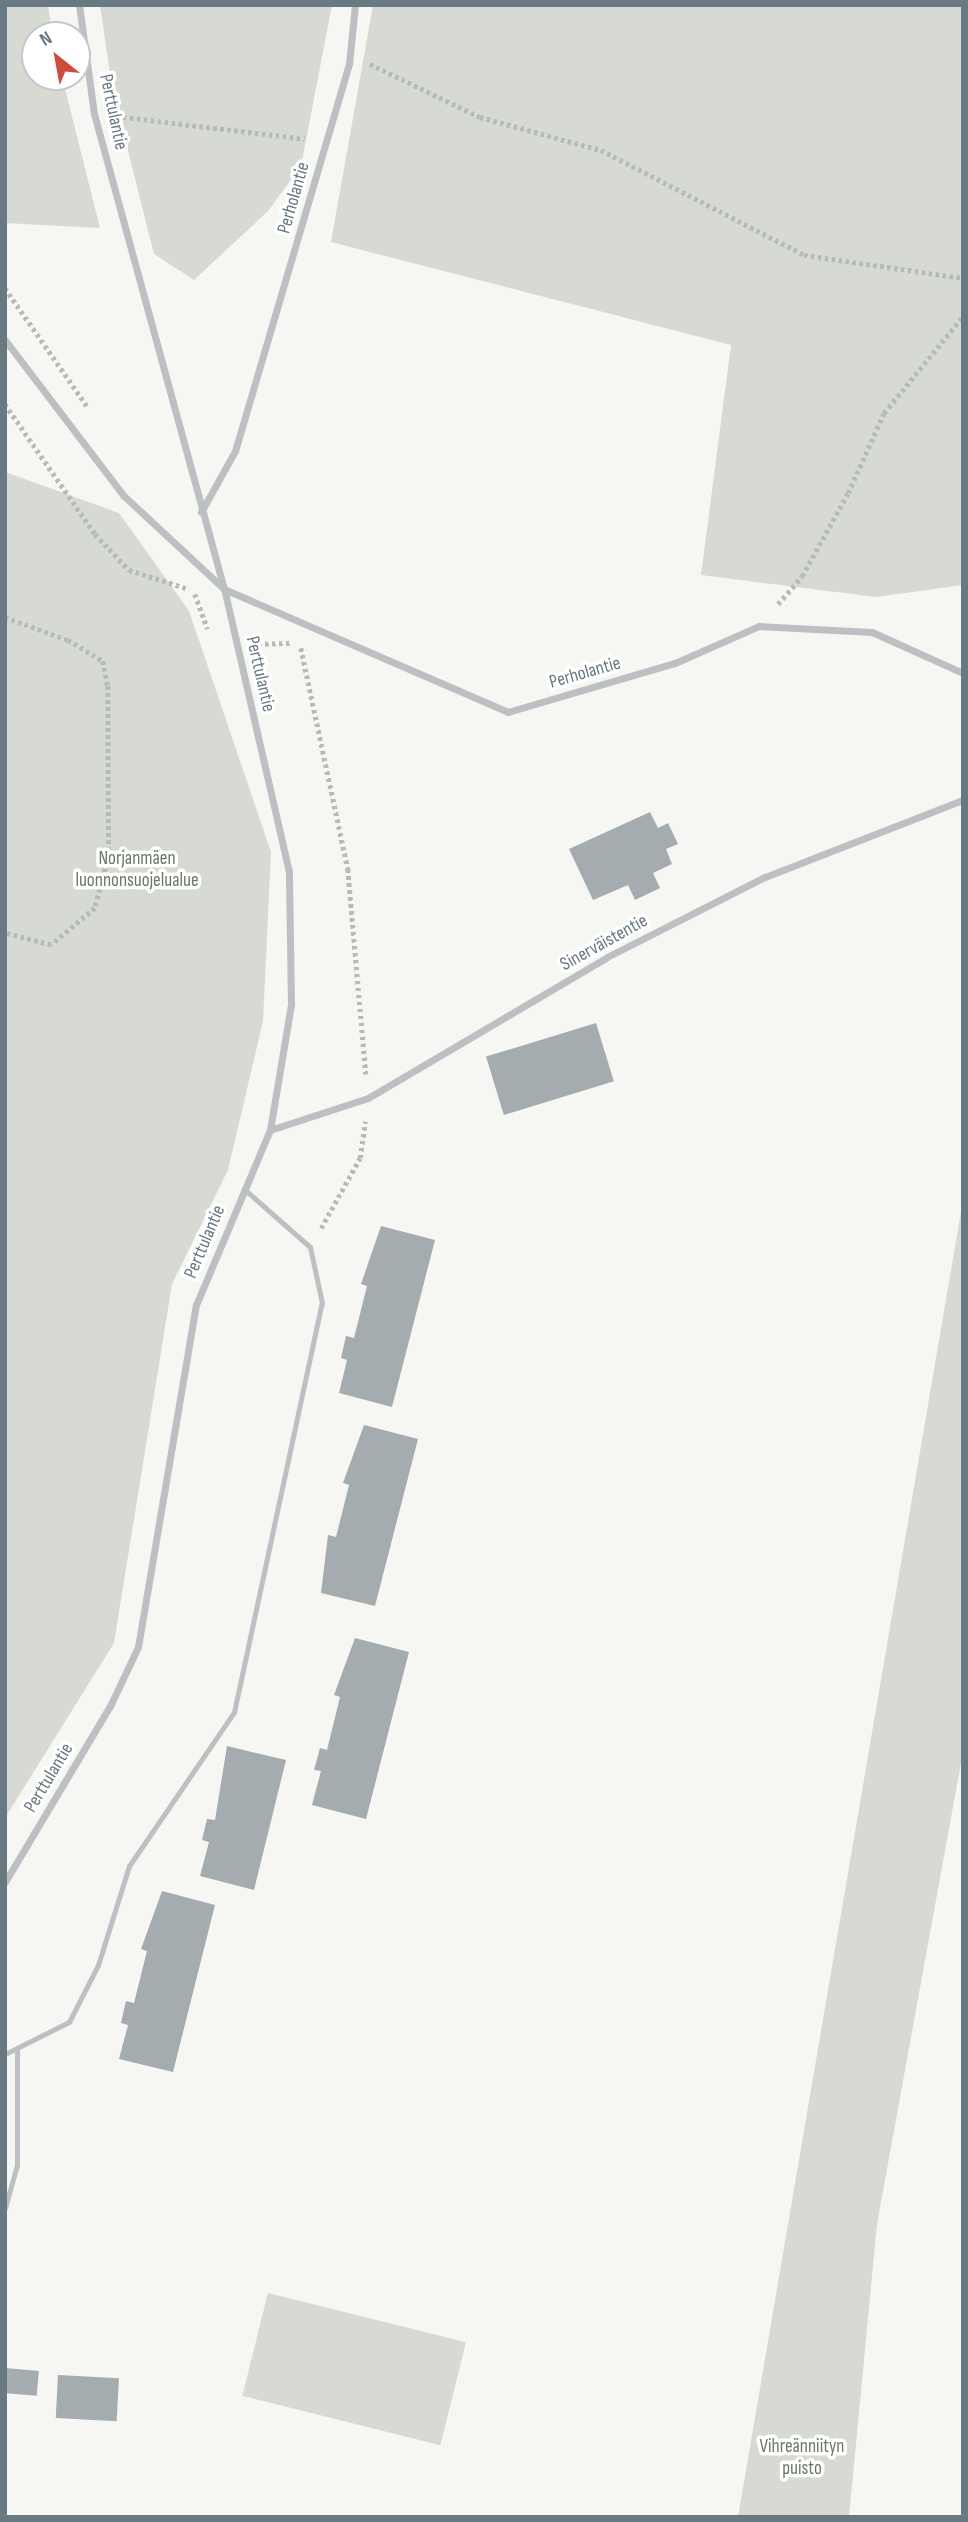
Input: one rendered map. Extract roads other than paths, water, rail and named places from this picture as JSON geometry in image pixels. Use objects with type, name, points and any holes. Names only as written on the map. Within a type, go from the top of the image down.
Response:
[{"type":"street","name":"Perttulantie","points":[[5,1882],[110,1706],[138,1647],[196,1304],[270,1130],[291,1004],[289,872],[224,589],[201,513],[94,114],[79,5]]},
{"type":"street","name":"Perholantie","points":[[201,513],[235,451],[351,54],[355,5]]},
{"type":"street","points":[[5,340],[124,496],[224,589]]},
{"type":"street","name":"Perholantie","points":[[224,589],[295,617],[418,678],[508,712],[675,663],[759,626],[872,632],[963,673]]},
{"type":"street","name":"Sinerväistentie","points":[[270,1130],[368,1098],[607,957],[753,883],[963,800]]},
{"type":"lane","points":[[5,2054],[69,2022],[98,1965],[129,1866],[234,1712],[322,1303],[310,1247],[244,1189]]},
{"type":"lane","points":[[5,2208],[17,2165],[17,2048]]},
{"type":"park label","name":"Norjanmäen luonnonsuojelualue","points":[[137,870]]},
{"type":"park label","name":"Vihreänniityn puisto","points":[[802,2458]]}]
